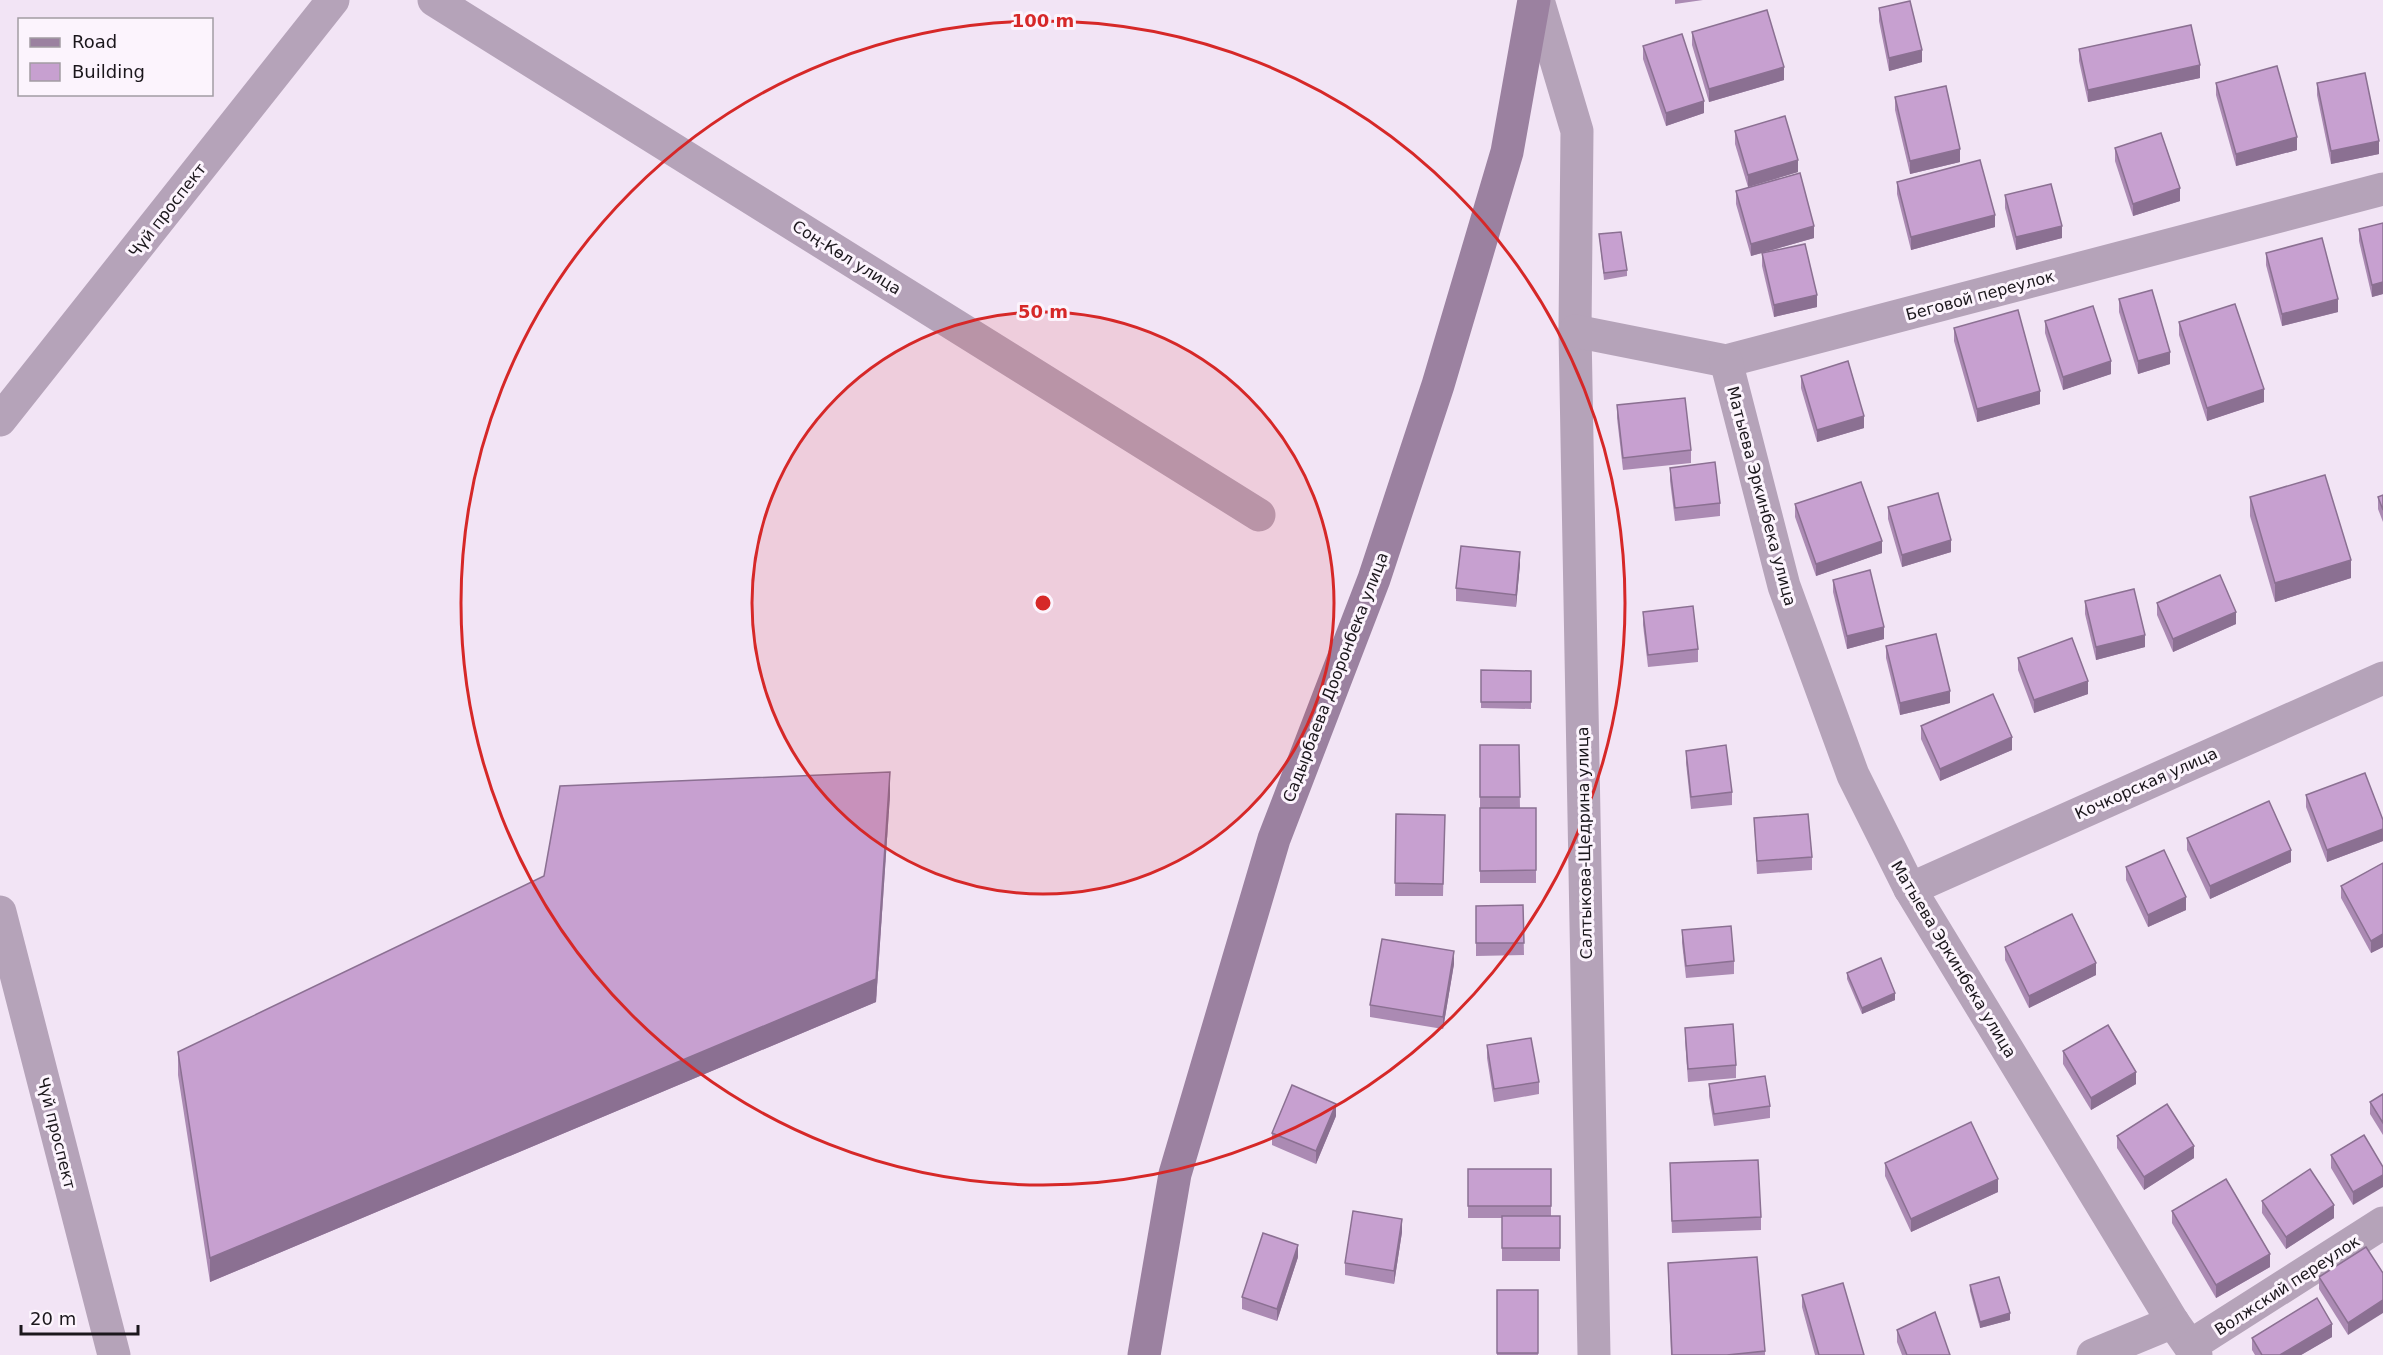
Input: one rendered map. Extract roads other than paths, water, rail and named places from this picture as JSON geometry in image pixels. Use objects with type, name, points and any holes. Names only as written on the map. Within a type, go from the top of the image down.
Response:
[{"type":"main road","name":"Садырбаева Дооронбека улица","points":[[1144,1355],[1178,1163],[1274,839],[1374,579],[1438,385],[1507,152],[1536,0]]},
{"type":"street","name":"Чүй проспект","points":[[0,420],[333,0]]},
{"type":"street","name":"Соң-Көл улица","points":[[435,0],[1259,515]]},
{"type":"street","name":"Салтыкова-Щедрина улица","points":[[1536,0],[1577,131],[1575,331],[1594,1355]]},
{"type":"street","name":"Беговой переулок","points":[[1575,331],[1725,361],[2383,189]]},
{"type":"street","name":"Матыева Эркинбека улица","points":[[1725,361],[1784,586],[1853,775],[1910,889],[2186,1341]]},
{"type":"street","name":"Кочкорская улица","points":[[1910,889],[2383,678]]},
{"type":"street","name":"Чүй проспект","points":[[0,912],[114,1355]]},
{"type":"street","name":"Волжский переулок","points":[[2093,1355],[2186,1341],[2383,1223]]}]
